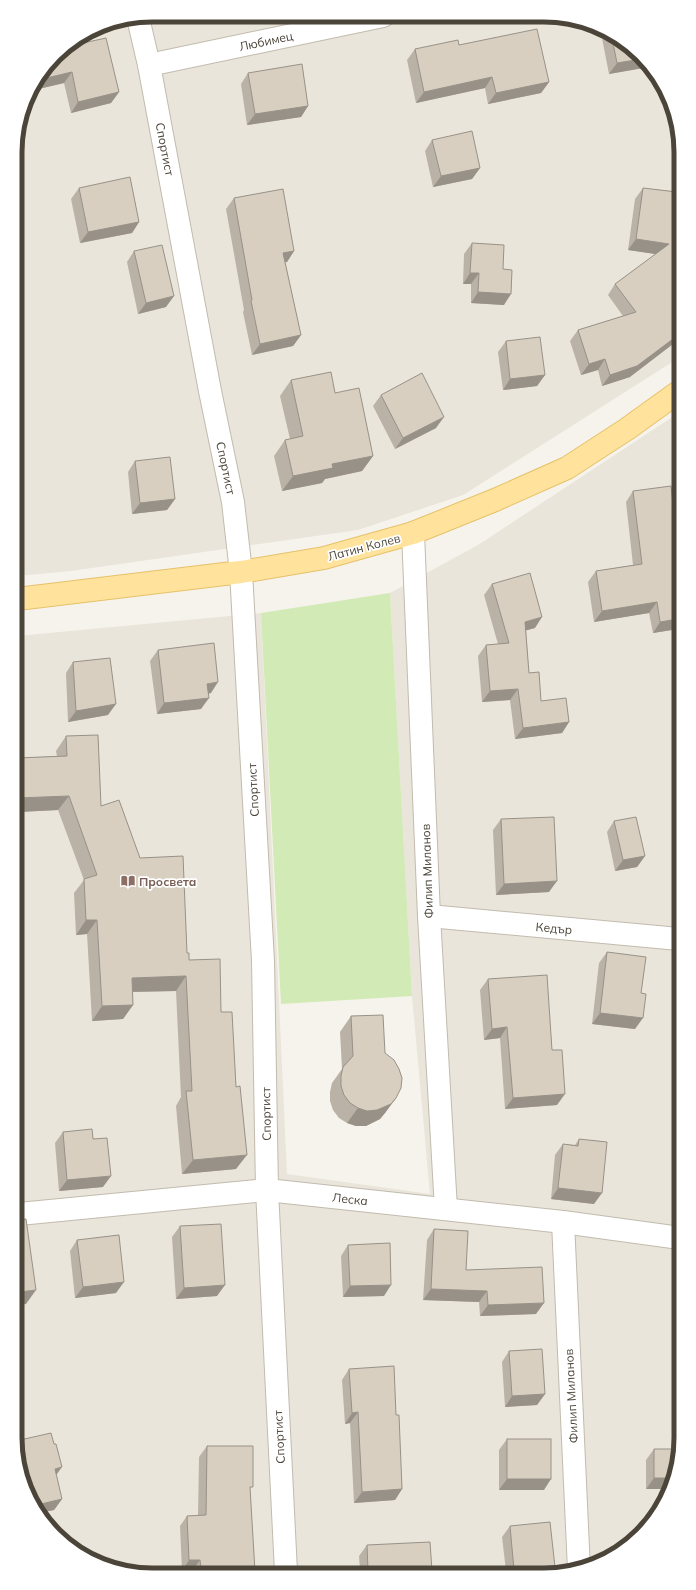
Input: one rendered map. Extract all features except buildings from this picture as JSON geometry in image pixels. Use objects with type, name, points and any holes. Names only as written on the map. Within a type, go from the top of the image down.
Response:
[{"type":"main road","name":"Латин Колев","points":[[22,599],[241,572],[324,558],[413,533],[496,500],[567,468],[627,429],[674,395]]},
{"type":"street","name":"Любимец","points":[[149,65],[353,22]]},
{"type":"street","name":"Спортист","points":[[139,23],[149,65],[210,391],[233,502],[241,572],[263,961],[267,1190],[286,1568]]},
{"type":"street","name":"Филип Миланов","points":[[413,533],[429,916],[446,1209]]},
{"type":"street","name":"Кедър","points":[[429,916],[674,940]]},
{"type":"street","name":"Леска","points":[[22,1214],[267,1190],[563,1222],[674,1237]]},
{"type":"street","name":"Филип Миланов","points":[[563,1222],[579,1563]]},
{"type":"shaded area","points":[[544,22],[561,23],[586,29],[601,35],[630,54],[642,66],[657,87],[664,102],[670,119],[673,135],[674,361],[463,495],[358,530],[71,571],[22,576],[22,144],[26,119],[39,87],[54,66],[66,54],[95,35],[119,26],[135,23]]},
{"type":"shaded area","points":[[674,416],[674,1446],[670,1471],[664,1488],[657,1503],[642,1524],[630,1536],[601,1555],[577,1564],[561,1567],[152,1568],[135,1567],[110,1561],[87,1551],[73,1541],[60,1530],[49,1517],[39,1503],[32,1488],[26,1471],[23,1455],[22,636],[261,613],[287,1174],[430,1194],[412,996],[390,593],[478,545]]},
{"type":"green space","points":[[390,593],[412,996],[281,1004],[261,613]]},
{"type":"place","name":"Просвета","points":[[128,881]]}]
